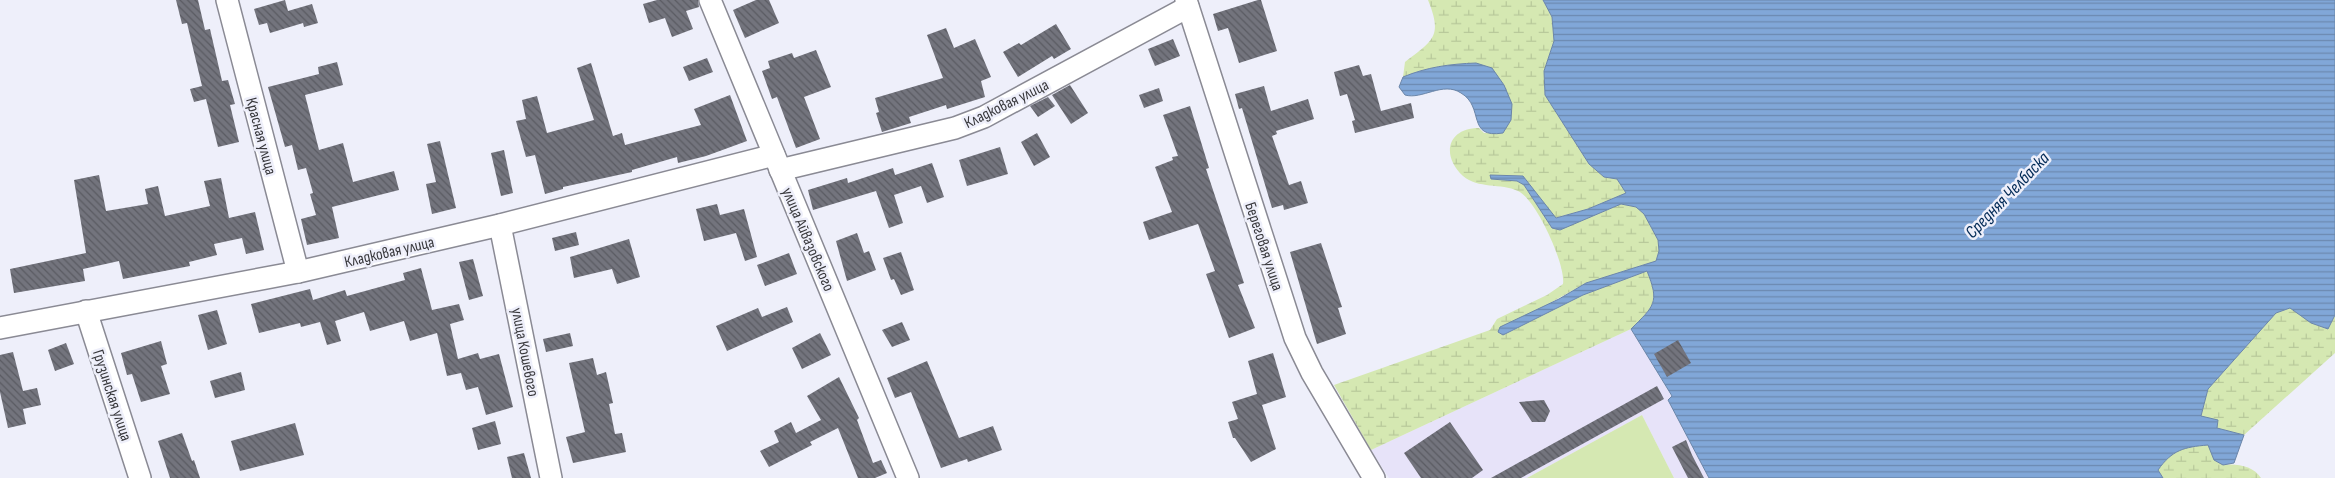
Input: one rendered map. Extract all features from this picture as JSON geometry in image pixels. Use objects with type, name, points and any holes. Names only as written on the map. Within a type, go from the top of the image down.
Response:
[{"type":"street","name":"Красная улица","points":[[226,0],[298,272]]},
{"type":"street","name":"улица Айвазовского","points":[[710,0],[908,478]]},
{"type":"street","name":"Кладковая улица","points":[[0,328],[298,272],[777,163],[955,128],[984,116],[1187,3]]},
{"type":"street","name":"Береговая улица","points":[[1187,3],[1295,338],[1312,373],[1374,478]]},
{"type":"street","name":"улица Кошевого","points":[[500,225],[551,478]]},
{"type":"street","name":"Грузинская улица","points":[[86,311],[140,478]]},
{"type":"shaded area","points":[[1631,329],[1672,397],[1668,400],[1709,478],[1674,478],[1642,415],[1527,478],[1389,478],[1371,450]]},
{"type":"green space","points":[[1428,0],[1543,0],[1552,17],[1554,41],[1544,71],[1545,95],[1589,164],[1604,177],[1617,179],[1626,193],[1588,209],[1555,218],[1523,176],[1490,175],[1491,179],[1517,181],[1524,185],[1552,228],[1559,230],[1621,204],[1636,207],[1644,214],[1658,240],[1659,251],[1656,261],[1586,283],[1498,332],[1503,335],[1583,295],[1647,271],[1654,297],[1650,309],[1631,329],[1371,450],[1334,385],[1490,330],[1497,319],[1547,295],[1563,284],[1563,275],[1555,248],[1541,219],[1525,197],[1518,191],[1469,180],[1456,168],[1452,160],[1451,144],[1460,133],[1468,129],[1479,128],[1484,133],[1502,133],[1511,120],[1476,63],[1439,67],[1403,77],[1405,62],[1423,48],[1433,37],[1435,22]]},
{"type":"green space","points":[[2290,308],[2311,323],[2328,329],[2335,315],[2335,353],[2244,435],[2216,428],[2201,416],[2208,389],[2276,313]]},
{"type":"green space","points":[[1642,415],[1674,478],[1527,478]]},
{"type":"green space","points":[[2208,444],[2223,465],[2244,466],[2254,471],[2261,478],[2163,478],[2158,470],[2174,453],[2192,446]]},
{"type":"water","name":"Средняя Челбаска","points":[[1543,0],[2335,0],[2335,315],[2328,329],[2311,323],[2290,308],[2276,313],[2208,389],[2201,416],[2218,420],[2217,428],[2244,435],[2234,463],[2223,465],[2214,460],[2208,445],[2185,449],[2168,458],[2158,470],[2163,478],[1709,478],[1668,400],[1672,396],[1631,329],[1645,315],[1653,303],[1653,290],[1647,271],[1583,295],[1503,335],[1498,332],[1500,327],[1559,299],[1586,283],[1656,261],[1659,251],[1658,240],[1644,214],[1636,207],[1621,204],[1560,230],[1552,228],[1524,185],[1517,181],[1491,179],[1490,175],[1523,176],[1556,218],[1588,209],[1626,193],[1617,179],[1604,177],[1589,164],[1545,95],[1544,71],[1554,41],[1552,17]]},
{"type":"water","points":[[1476,63],[1492,68],[1504,85],[1512,104],[1511,120],[1503,133],[1492,134],[1484,131],[1480,127],[1468,99],[1461,93],[1447,89],[1412,96],[1405,95],[1399,87],[1403,77],[1430,68]]},
{"type":"building","points":[[176,0],[198,0],[205,30],[210,29],[222,81],[228,80],[235,104],[230,105],[239,142],[218,147],[206,99],[194,102],[190,89],[202,86],[187,23],[182,24]]},
{"type":"building","points":[[285,0],[288,11],[312,4],[318,23],[304,27],[303,23],[270,33],[267,23],[259,25],[254,9]]},
{"type":"building","points":[[657,0],[698,0],[699,7],[686,11],[693,29],[672,37],[665,18],[649,23],[643,4]]},
{"type":"building","points":[[756,0],[769,0],[779,23],[745,38],[733,10]]},
{"type":"building","points":[[1261,0],[1277,51],[1239,63],[1228,28],[1218,31],[1213,14]]},
{"type":"building","points":[[1056,24],[1071,49],[1054,59],[1052,56],[1018,77],[1003,52],[1019,43],[1021,45]]},
{"type":"building","points":[[946,28],[954,48],[975,39],[991,77],[981,81],[985,97],[947,109],[946,105],[909,117],[911,123],[882,132],[876,113],[879,112],[875,98],[943,78],[927,35]]},
{"type":"building","points":[[1173,39],[1180,56],[1155,66],[1148,49]]},
{"type":"building","points":[[816,50],[831,87],[804,97],[820,139],[796,148],[777,97],[772,99],[762,71],[770,68],[768,61],[792,53],[794,58]]},
{"type":"building","points":[[707,58],[713,72],[689,81],[683,67]]},
{"type":"building","points":[[337,62],[343,85],[305,95],[319,150],[343,143],[353,182],[394,171],[399,190],[332,207],[339,238],[307,245],[301,219],[316,215],[310,194],[313,193],[306,168],[298,170],[292,145],[285,147],[268,87],[319,74],[318,67]]},
{"type":"building","points":[[591,63],[613,136],[622,133],[625,145],[701,125],[694,109],[730,95],[747,141],[706,156],[678,163],[677,157],[632,170],[632,172],[563,187],[563,189],[545,194],[535,155],[526,157],[516,121],[526,119],[522,100],[537,96],[547,133],[594,120],[577,68]]},
{"type":"building","points":[[1359,65],[1363,76],[1371,74],[1381,111],[1411,103],[1414,118],[1355,133],[1352,121],[1355,120],[1347,94],[1340,96],[1334,72]]},
{"type":"building","points":[[1070,85],[1088,113],[1071,124],[1052,95]]},
{"type":"building","points":[[1264,86],[1271,111],[1308,99],[1314,119],[1276,131],[1277,134],[1272,136],[1289,185],[1301,181],[1308,203],[1284,210],[1283,205],[1272,208],[1242,108],[1239,109],[1235,94]]},
{"type":"building","points":[[1159,88],[1163,101],[1144,108],[1139,95]]},
{"type":"building","points":[[1048,97],[1055,106],[1038,117],[1030,106]]},
{"type":"building","points":[[1190,106],[1209,168],[1206,169],[1244,283],[1238,285],[1255,328],[1229,338],[1206,274],[1215,271],[1198,224],[1149,240],[1143,222],[1172,212],[1155,167],[1173,160],[1172,157],[1178,156],[1163,115]]},
{"type":"building","points":[[1037,133],[1050,157],[1034,166],[1021,142]]},
{"type":"building","points":[[440,141],[456,208],[432,214],[426,184],[436,182],[427,144]]},
{"type":"building","points":[[1000,147],[1008,174],[967,186],[959,160]]},
{"type":"building","points":[[504,150],[513,193],[501,196],[491,153]]},
{"type":"building","points":[[932,163],[944,197],[927,203],[921,186],[894,195],[903,223],[889,228],[876,191],[813,210],[808,190],[847,178],[848,183],[893,168],[895,175]]},
{"type":"building","points":[[99,175],[106,211],[148,204],[145,189],[158,186],[165,216],[210,206],[204,181],[221,178],[229,218],[255,212],[264,250],[246,254],[242,238],[214,244],[217,255],[189,262],[190,266],[123,279],[119,261],[83,269],[85,281],[14,293],[10,269],[86,253],[74,180]]},
{"type":"building","points":[[717,204],[720,215],[744,209],[757,257],[745,261],[736,233],[704,241],[696,209]]},
{"type":"building","points":[[576,232],[579,245],[555,251],[552,238]]},
{"type":"building","points":[[857,233],[864,253],[869,251],[876,270],[847,281],[836,241]]},
{"type":"building","points":[[629,239],[640,277],[617,284],[612,269],[574,278],[570,257]]},
{"type":"building","points":[[1321,243],[1342,307],[1338,308],[1346,334],[1317,344],[1290,252]]},
{"type":"building","points":[[901,252],[914,290],[901,295],[894,279],[891,280],[883,258]]},
{"type":"building","points":[[789,253],[797,274],[765,286],[757,265]]},
{"type":"building","points":[[473,259],[483,296],[469,300],[459,262]]},
{"type":"building","points":[[421,268],[432,310],[459,304],[464,320],[450,324],[458,359],[478,353],[480,359],[499,354],[513,407],[486,415],[478,387],[466,390],[461,373],[447,376],[437,333],[410,341],[404,321],[370,331],[364,312],[335,321],[341,341],[327,345],[320,322],[301,327],[300,323],[259,333],[251,304],[310,289],[313,300],[345,290],[347,296],[405,280],[403,273]]},
{"type":"building","points":[[787,307],[793,322],[727,351],[716,326],[758,308],[762,317]]},
{"type":"building","points":[[217,310],[227,344],[208,350],[198,315]]},
{"type":"building","points":[[902,322],[910,340],[892,347],[882,330]]},
{"type":"building","points":[[570,333],[573,346],[546,352],[543,339]]},
{"type":"building","points":[[820,333],[831,355],[802,369],[792,348]]},
{"type":"building","points":[[1678,340],[1691,363],[1667,377],[1654,354]]},
{"type":"building","points":[[161,341],[167,364],[161,366],[170,394],[141,402],[132,374],[127,375],[121,353]]},
{"type":"building","points":[[66,343],[74,364],[55,371],[48,350]]},
{"type":"building","points":[[13,352],[23,391],[37,388],[41,405],[23,409],[26,424],[8,428],[0,392],[0,355]]},
{"type":"building","points":[[1273,353],[1286,397],[1262,405],[1276,449],[1251,462],[1235,438],[1233,438],[1228,422],[1238,419],[1232,402],[1257,394],[1248,361]]},
{"type":"building","points":[[593,358],[597,375],[606,372],[613,403],[609,404],[615,434],[622,433],[626,452],[573,463],[566,437],[585,432],[569,363]]},
{"type":"building","points":[[927,361],[959,438],[993,426],[1002,450],[968,462],[967,459],[941,468],[911,392],[895,398],[887,378]]},
{"type":"building","points":[[241,372],[245,390],[215,398],[210,381]]},
{"type":"building","points":[[839,377],[859,418],[857,420],[873,463],[881,460],[887,473],[875,478],[858,478],[838,428],[810,442],[812,445],[769,467],[760,451],[779,442],[774,431],[791,422],[796,433],[821,420],[807,396]]},
{"type":"building","points":[[1657,386],[1664,399],[1521,478],[1491,478]]},
{"type":"building","points":[[1544,400],[1550,411],[1545,422],[1532,422],[1519,402]]},
{"type":"building","points":[[495,421],[501,444],[478,450],[472,428]]},
{"type":"building","points":[[1450,422],[1483,470],[1472,478],[1421,478],[1404,453]]},
{"type":"building","points":[[295,423],[304,455],[240,471],[231,441]]},
{"type":"building","points":[[182,433],[200,478],[170,478],[158,441]]},
{"type":"building","points":[[1686,440],[1704,478],[1688,478],[1672,447]]},
{"type":"building","points":[[524,453],[531,478],[512,478],[507,457]]}]
